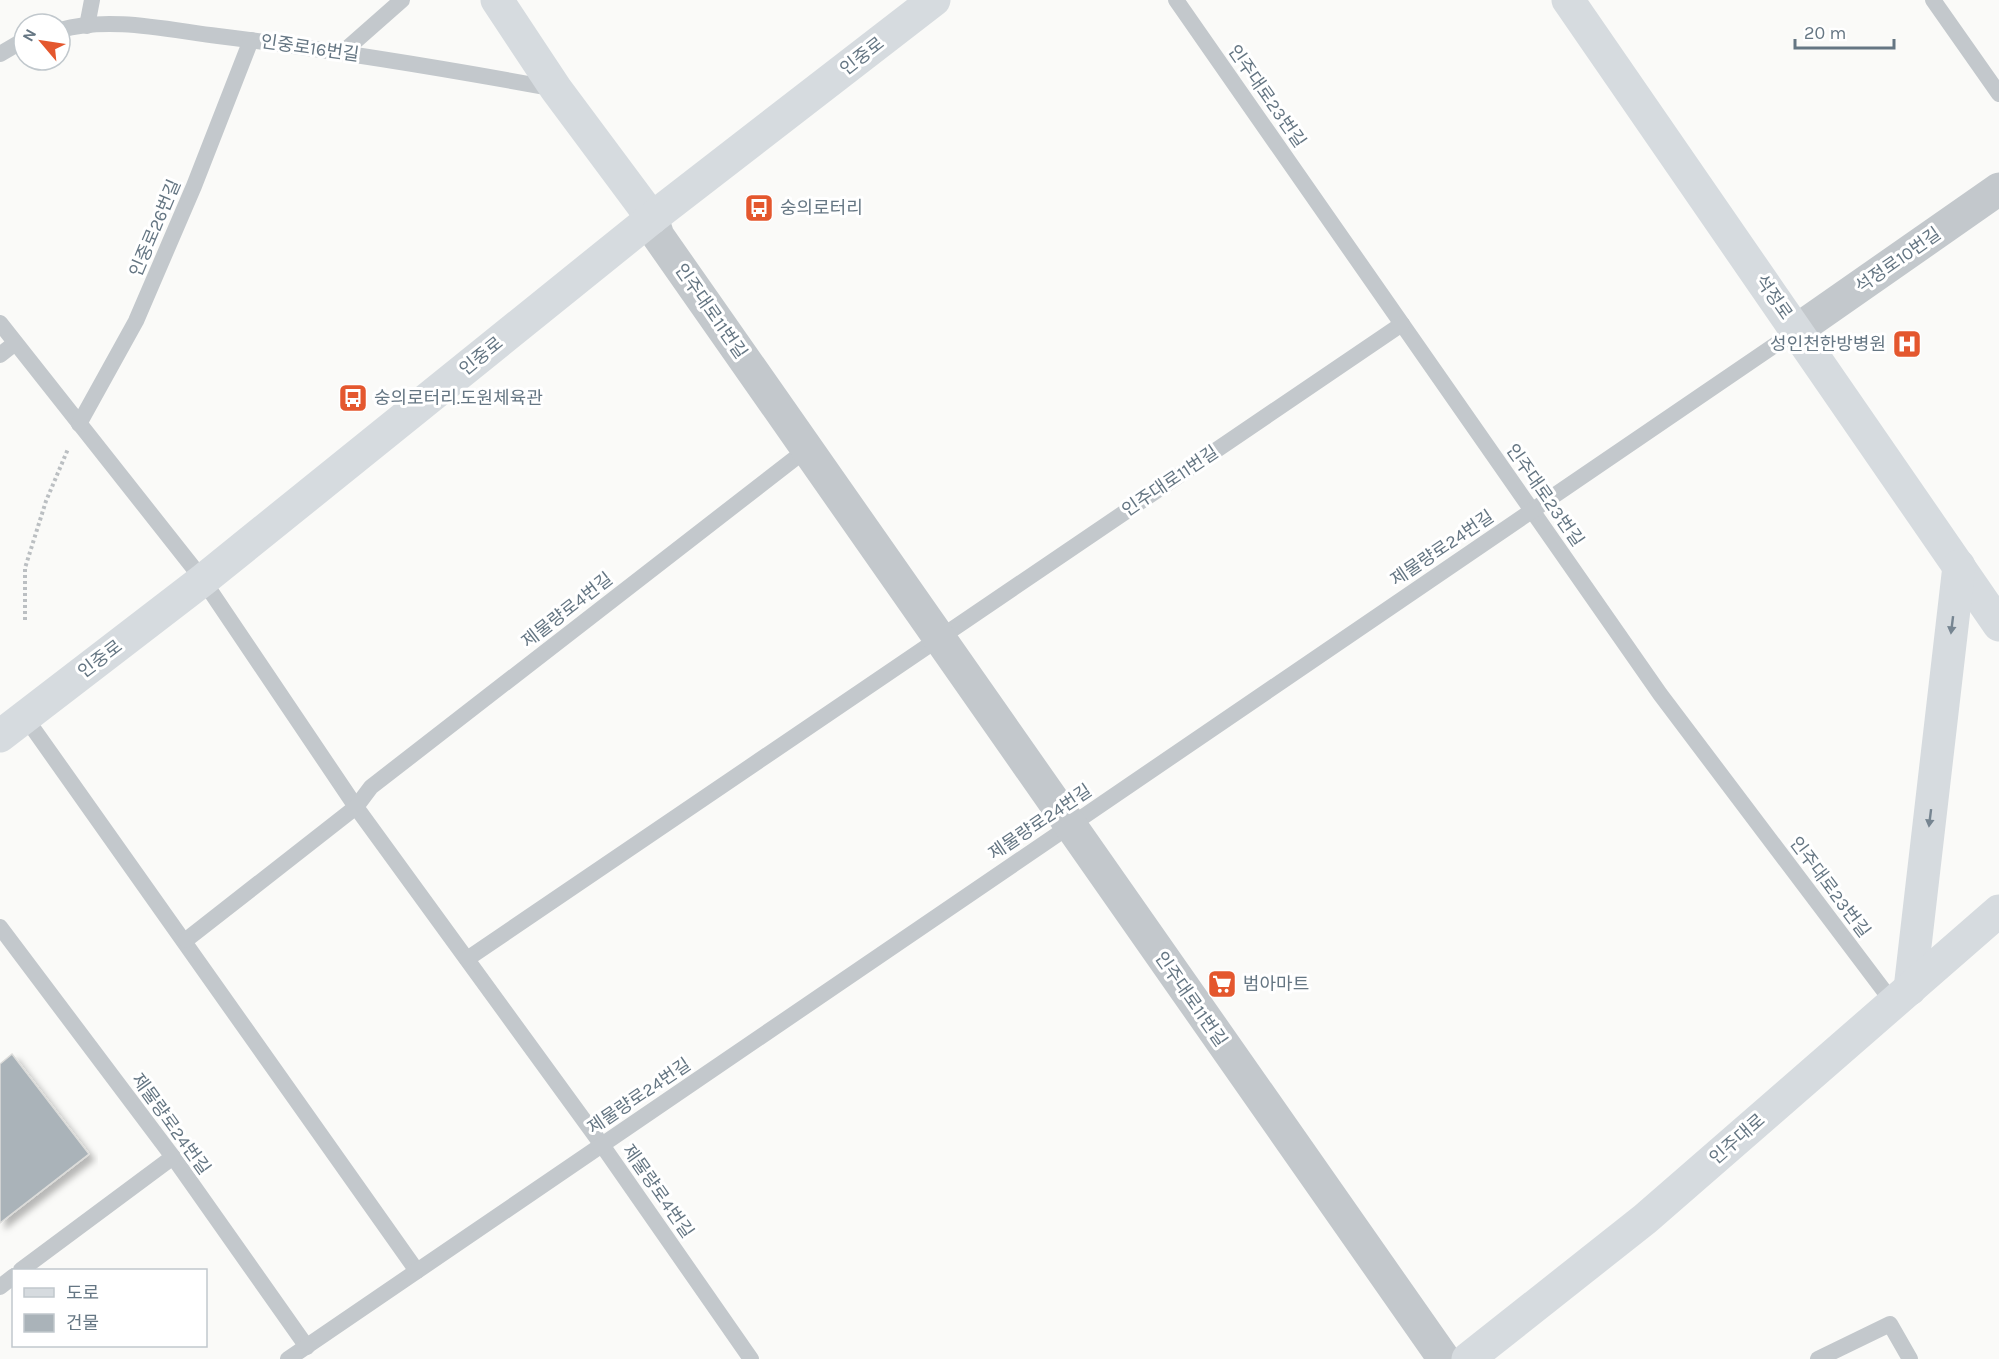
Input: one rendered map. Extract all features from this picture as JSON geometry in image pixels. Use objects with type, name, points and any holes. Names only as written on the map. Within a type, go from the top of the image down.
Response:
[{"type":"main road","points":[[497,0],[556,89],[652,218]]},
{"type":"main road","name":"인중로","points":[[12,727],[203,580],[652,218],[934,0]]},
{"type":"main road","name":"석정로","points":[[1568,0],[1999,625]]},
{"type":"main road","points":[[1902,996],[1959,567],[1999,581]]},
{"type":"main road","name":"인주대로","points":[[1468,1359],[1645,1219],[1999,911]]},
{"type":"street","name":"석정로10번길","points":[[1797,330],[1999,189]]},
{"type":"street","name":"인주대로11번길","points":[[652,218],[658,236],[1444,1359]]},
{"type":"lane","points":[[72,28],[87,26],[92,0]]},
{"type":"lane","points":[[343,52],[402,0]]},
{"type":"lane","name":"인주대로23번길","points":[[1176,0],[1660,694],[1902,996]]},
{"type":"lane","points":[[1933,0],[1999,94]]},
{"type":"lane","name":"인중로16번길","points":[[87,26],[144,27],[343,52],[556,89]]},
{"type":"lane","name":"인중로26번길","points":[[79,424],[136,321],[194,186],[251,40]]},
{"type":"lane","points":[[0,323],[14,344],[203,580]]},
{"type":"lane","name":"인주대로11번길","points":[[938,638],[1402,324]]},
{"type":"lane","name":"제물량로24번길","points":[[288,1359],[1797,330]]},
{"type":"lane","points":[[0,355],[14,344]]},
{"type":"lane","name":"제물량로4번길","points":[[186,940],[356,807],[371,787],[807,449]]},
{"type":"lane","name":"제물량로4번길","points":[[203,580],[356,807],[602,1145],[751,1359]]},
{"type":"lane","points":[[467,959],[938,638]]},
{"type":"lane","points":[[12,727],[186,940],[417,1271]]},
{"type":"lane","name":"제물량로24번길","points":[[0,927],[173,1157],[307,1347]]},
{"type":"lane","points":[[22,1269],[173,1157]]},
{"type":"lane","points":[[0,1287],[12,1278]]},
{"type":"lane","points":[[1818,1359],[1890,1324],[1910,1359]]},
{"type":"path","points":[[25,620],[25,567],[46,501],[79,424]]},
{"type":"building","points":[[12,1054],[89,1154],[0,1223],[0,1064]]},
{"type":"place","name":"숭의로터리","points":[[759,208]]},
{"type":"place","name":"성인천한방병원","points":[[1907,344]]},
{"type":"place","name":"숭의로터리.도원체육관","points":[[353,398]]},
{"type":"place","name":"범아마트","points":[[1222,984]]}]
